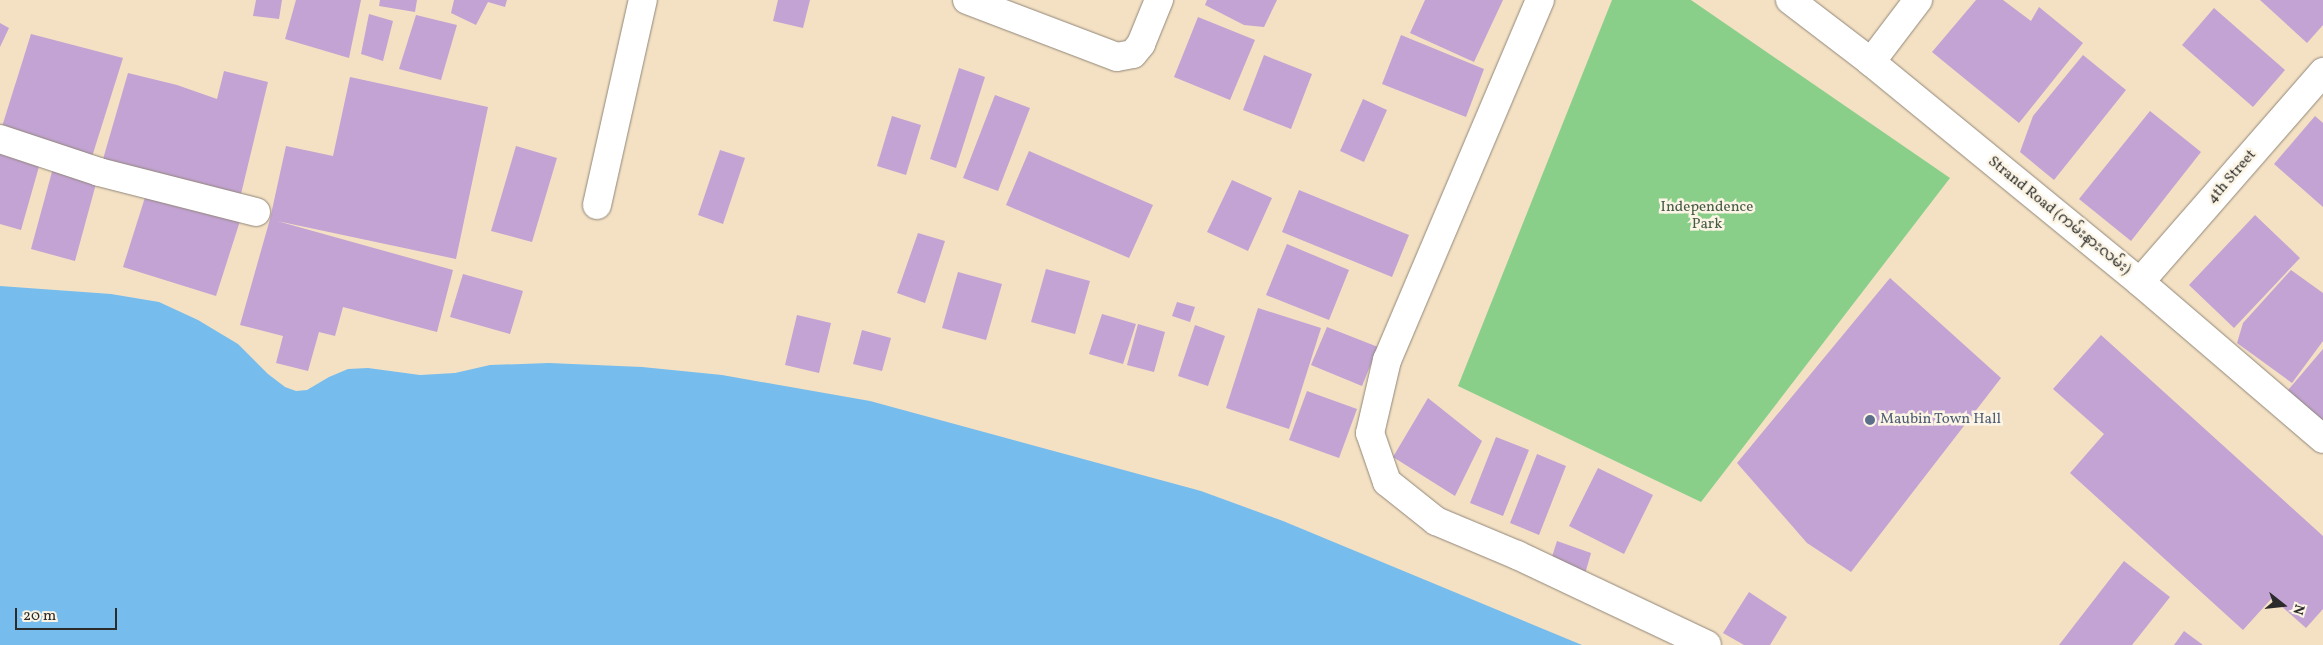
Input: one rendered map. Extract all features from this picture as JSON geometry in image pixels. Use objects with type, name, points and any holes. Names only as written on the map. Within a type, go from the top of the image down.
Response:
[{"type":"street","points":[[597,205],[643,0]]},
{"type":"street","points":[[967,0],[1117,57],[1133,54],[1142,44],[1159,0]]},
{"type":"street","points":[[1540,0],[1387,360],[1370,433],[1387,482],[1436,521],[1517,555],[1707,645]]},
{"type":"street","name":"Strand Road (ကမ်းနားလမ်း)","points":[[1790,0],[1871,62],[2140,282],[2323,438]]},
{"type":"street","points":[[1871,62],[1918,0]]},
{"type":"street","name":"4th Street","points":[[2140,282],[2323,72]]},
{"type":"street","points":[[0,139],[99,172],[256,212]]},
{"type":"green space","name":"Independence Park","points":[[1612,0],[1691,0],[1950,178],[1701,502],[1458,386]]},
{"type":"water","points":[[0,286],[111,294],[159,302],[198,320],[238,344],[268,374],[285,387],[296,391],[307,390],[329,377],[348,369],[368,368],[420,375],[455,373],[490,365],[549,363],[642,367],[722,375],[870,401],[1201,491],[1283,521],[1582,645],[0,645]]},
{"type":"building","points":[[256,0],[282,0],[279,19],[253,16]]},
{"type":"building","points":[[296,0],[361,0],[349,58],[285,39]]},
{"type":"building","points":[[380,0],[417,0],[415,12],[379,6]]},
{"type":"building","points":[[454,0],[507,0],[505,7],[488,2],[476,25],[451,13]]},
{"type":"building","points":[[778,0],[810,0],[803,28],[773,21]]},
{"type":"building","points":[[1207,0],[1277,0],[1264,27],[1244,25],[1205,5]]},
{"type":"building","points":[[1425,0],[1503,0],[1474,62],[1410,33]]},
{"type":"building","points":[[1976,0],[2003,0],[2031,21],[2039,7],[2083,43],[2019,123],[1932,52]]},
{"type":"building","points":[[2260,0],[2323,0],[2323,25],[2307,43]]},
{"type":"building","points":[[2214,8],[2285,70],[2253,107],[2182,45]]},
{"type":"building","points":[[369,14],[393,21],[383,61],[361,54]]},
{"type":"building","points":[[416,15],[457,25],[441,80],[399,69]]},
{"type":"building","points":[[1198,17],[1255,40],[1230,100],[1174,77]]},
{"type":"building","points":[[0,23],[9,28],[0,47]]},
{"type":"building","points":[[31,34],[123,58],[91,160],[0,133]]},
{"type":"building","points":[[1401,35],[1484,69],[1466,117],[1382,84]]},
{"type":"building","points":[[1264,55],[1312,74],[1291,129],[1243,110]]},
{"type":"building","points":[[2083,55],[2126,90],[2054,180],[2020,152],[2033,116]]},
{"type":"building","points":[[959,68],[985,77],[956,168],[930,159]]},
{"type":"building","points":[[224,71],[268,82],[240,198],[101,166],[128,73],[177,85],[217,99]]},
{"type":"building","points":[[350,77],[488,107],[456,259],[277,221],[453,270],[437,332],[343,307],[335,336],[319,332],[308,371],[276,363],[283,336],[240,325],[270,219],[286,146],[333,156]]},
{"type":"building","points":[[995,95],[1030,108],[998,191],[963,178]]},
{"type":"building","points":[[1363,99],[1387,110],[1364,162],[1340,151]]},
{"type":"building","points":[[2150,111],[2201,152],[2131,241],[2079,199]]},
{"type":"building","points":[[892,116],[921,125],[906,175],[877,166]]},
{"type":"building","points":[[2315,116],[2323,123],[2323,207],[2274,164]]},
{"type":"building","points":[[516,146],[557,158],[532,242],[491,231]]},
{"type":"building","points":[[720,150],[745,158],[723,224],[698,215]]},
{"type":"building","points":[[0,151],[40,163],[21,230],[0,224]]},
{"type":"building","points":[[1029,151],[1153,205],[1129,258],[1006,205]]},
{"type":"building","points":[[53,168],[97,180],[75,261],[31,249]]},
{"type":"building","points":[[1232,180],[1272,198],[1248,251],[1207,232]]},
{"type":"building","points":[[1299,190],[1409,235],[1392,277],[1282,232]]},
{"type":"building","points":[[147,191],[240,221],[216,296],[123,267]]},
{"type":"building","points":[[2255,215],[2300,258],[2234,328],[2189,285]]},
{"type":"building","points":[[918,233],[945,241],[925,303],[897,293]]},
{"type":"building","points":[[1287,244],[1349,270],[1329,320],[1266,295]]},
{"type":"building","points":[[1046,269],[1090,281],[1075,334],[1031,322]]},
{"type":"building","points":[[2291,270],[2323,293],[2323,341],[2292,383],[2237,343],[2243,323]]},
{"type":"building","points":[[958,272],[1002,284],[986,340],[942,328]]},
{"type":"building","points":[[463,274],[523,291],[510,334],[450,317]]},
{"type":"building","name":"Maubin Town Hall","points":[[1890,278],[2001,378],[1851,572],[1807,543],[1737,463]]},
{"type":"building","points":[[1177,302],[1195,307],[1190,322],[1172,316]]},
{"type":"building","points":[[1258,308],[1321,328],[1289,429],[1226,408]]},
{"type":"building","points":[[1102,314],[1136,324],[1123,364],[1089,354]]},
{"type":"building","points":[[797,315],[831,323],[819,373],[785,365]]},
{"type":"building","points":[[1138,324],[1165,332],[1154,372],[1127,365]]},
{"type":"building","points":[[1195,325],[1225,336],[1208,386],[1178,376]]},
{"type":"building","points":[[1327,327],[1378,347],[1362,386],[1311,365]]},
{"type":"building","points":[[862,330],[891,338],[882,371],[853,364]]},
{"type":"building","points":[[2101,335],[2323,536],[2323,609],[2306,628],[2272,598],[2243,630],[2070,473],[2104,434],[2053,389]]},
{"type":"building","points":[[2323,349],[2323,430],[2283,396]]},
{"type":"building","points":[[1307,391],[1357,409],[1339,458],[1289,440]]},
{"type":"building","points":[[1428,398],[1482,441],[1455,496],[1393,457]]},
{"type":"building","points":[[1496,437],[1529,450],[1503,516],[1470,503]]},
{"type":"building","points":[[1537,454],[1566,466],[1539,535],[1510,523]]},
{"type":"building","points":[[1598,468],[1653,495],[1624,554],[1569,526]]},
{"type":"building","points":[[1557,541],[1591,553],[1585,574],[1550,563]]},
{"type":"building","points":[[2124,561],[2170,597],[2132,645],[2059,645]]},
{"type":"building","points":[[1749,592],[1787,617],[1770,645],[1744,645],[1723,633]]},
{"type":"building","points":[[2184,631],[2203,645],[2174,645]]},
{"type":"place","name":"Maubin Town Hall","points":[[1870,420]]}]
